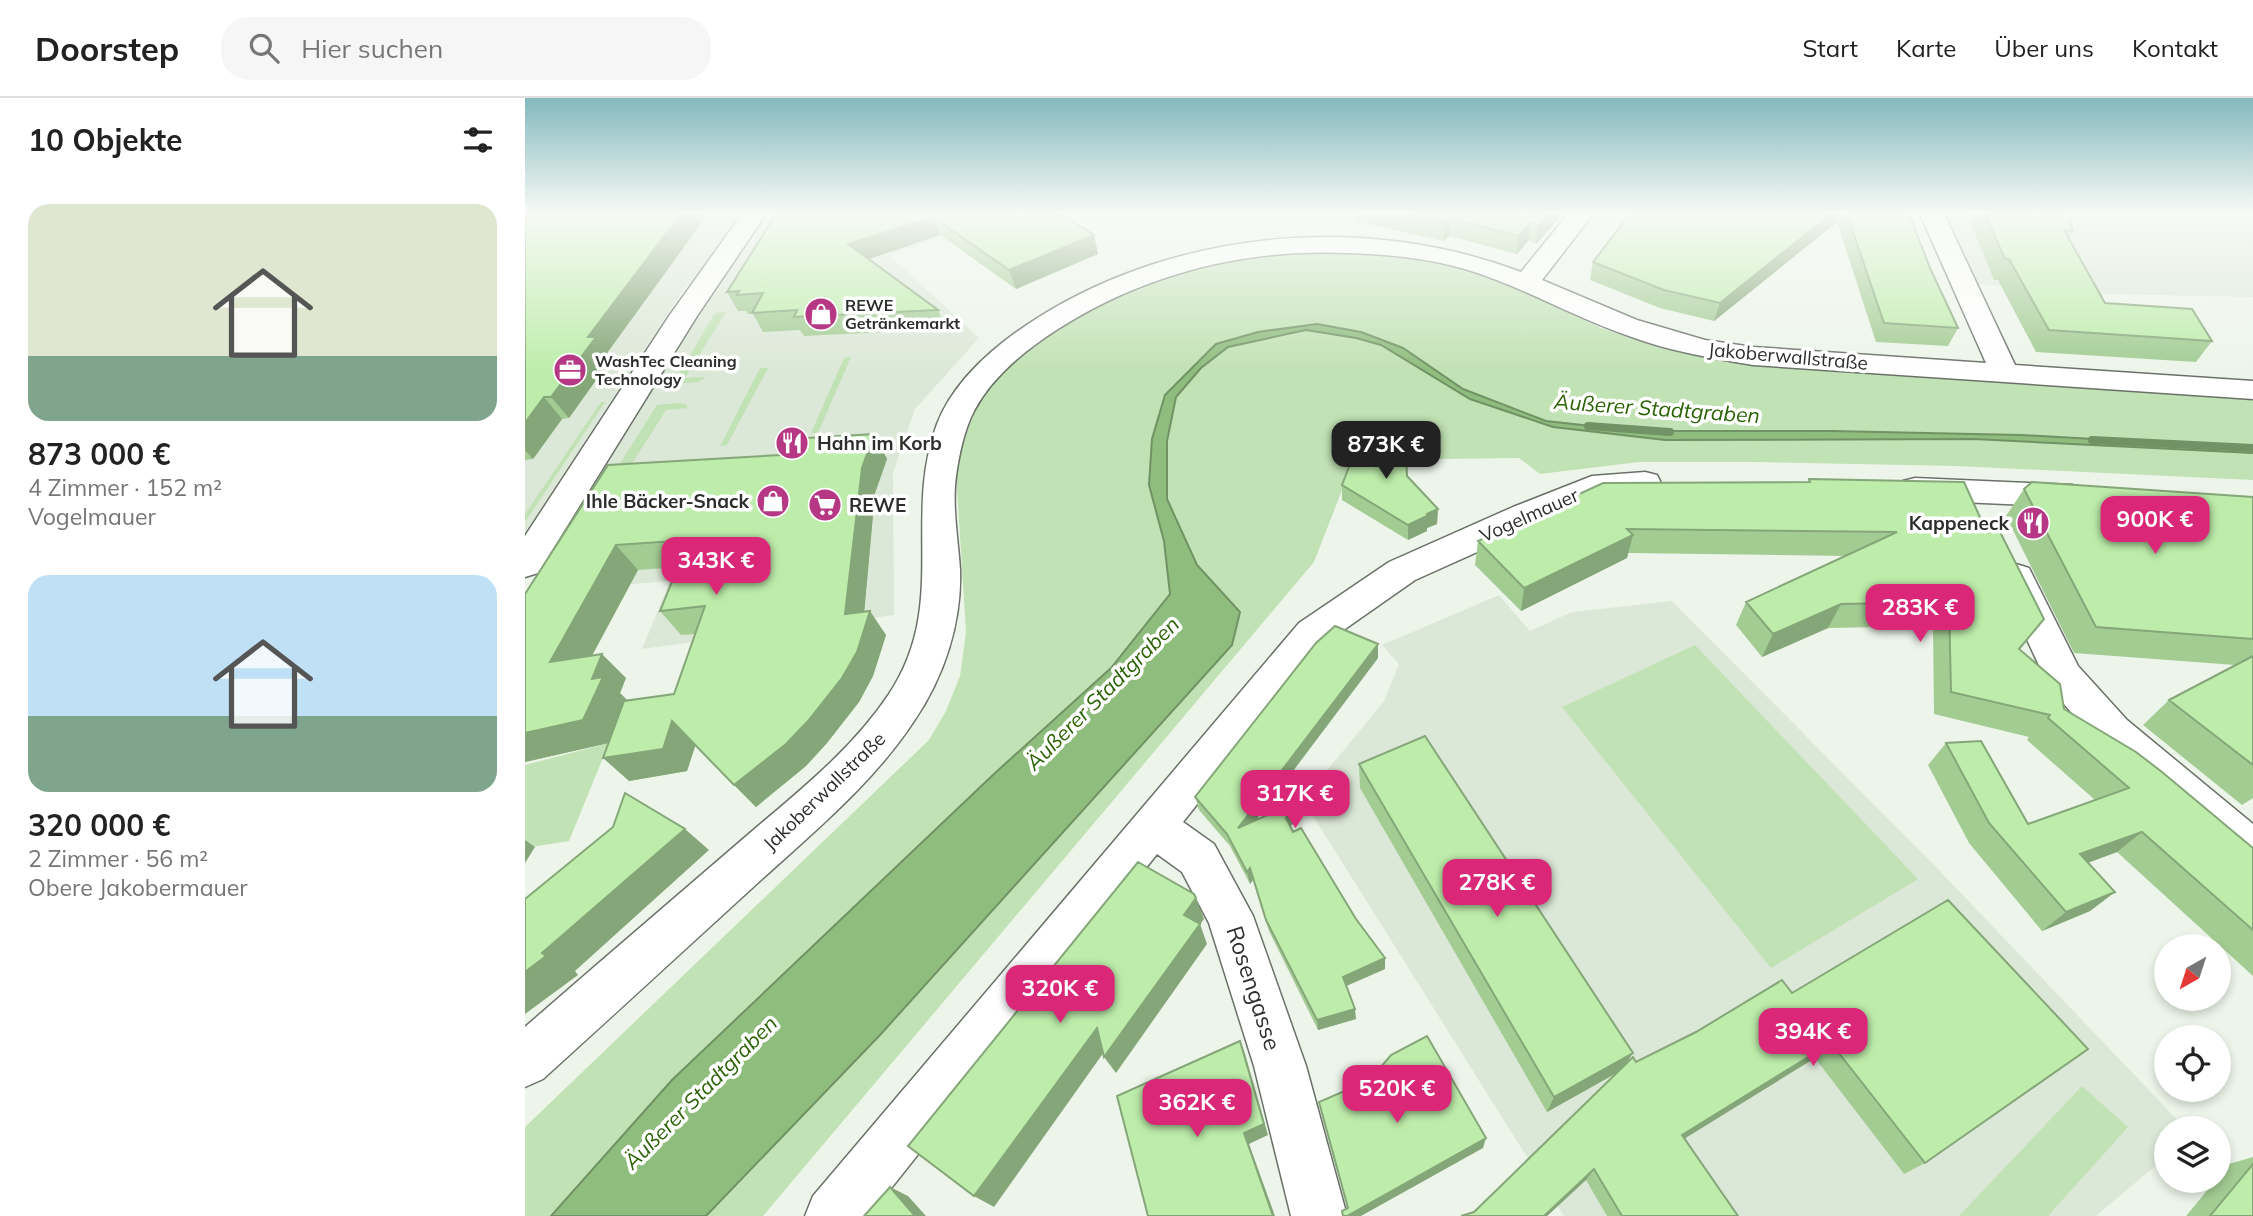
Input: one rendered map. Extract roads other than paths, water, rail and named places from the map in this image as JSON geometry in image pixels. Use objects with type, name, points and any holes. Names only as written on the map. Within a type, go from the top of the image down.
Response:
[{"type":"street","points":[[525,564],[718,266]]},
{"type":"street","name":"Jakoberwallstraße","points":[[525,1061],[820,799],[864,758],[897,719],[922,675],[938,620],[942,585],[939,474],[956,415],[967,398],[1005,353],[1078,303],[1118,285],[1177,266]]},
{"type":"street","name":"Jakoberwallstraße","points":[[1477,266],[1527,282],[1629,327],[1700,348],[1753,356],[2253,390]]},
{"type":"street","points":[[1527,282],[1540,266]]},
{"type":"street","points":[[1956,266],[2005,374]]},
{"type":"street","name":"Vogelmauer","points":[[833,1216],[1312,633],[1402,571],[1592,487],[1675,483]]},
{"type":"street","points":[[1891,488],[1989,521],[2100,498]]},
{"type":"street","points":[[1989,521],[2063,676],[2113,732],[2253,852]]},
{"type":"street","name":"Rosengasse","points":[[1155,827],[1198,858],[1230,916],[1280,1066],[1319,1216]]},
{"type":"water","points":[[1317,324],[1361,332],[1403,348],[1463,389],[1546,421],[1637,431],[2021,435],[2253,448],[2253,453],[1974,439],[1665,440],[1553,427],[1470,399],[1381,345],[1356,338],[1306,330],[1228,347],[1201,368],[1176,397],[1167,441],[1167,499],[1197,565],[1240,612],[1232,645],[880,1035],[706,1216],[551,1216],[672,1080],[995,773],[1111,668],[1170,594],[1164,541],[1149,485],[1152,439],[1165,395],[1216,344],[1258,332]]},
{"type":"waterway","name":"Äußerer Stadtgraben","points":[[1588,426],[1670,432]]},
{"type":"waterway","name":"Äußerer Stadtgraben","points":[[2092,440],[2253,448]]},
{"type":"place","name":"REWE Getränkemarkt","points":[[821,314]]},
{"type":"place","name":"WashTec Cleaning Technology","points":[[570,370]]},
{"type":"place","name":"Hahn im Korb","points":[[792,443]]},
{"type":"place","name":"Ihle Bäcker-Snack","points":[[773,501]]},
{"type":"place","name":"REWE","points":[[825,505]]},
{"type":"place","name":"Kappeneck","points":[[2033,523]]}]
